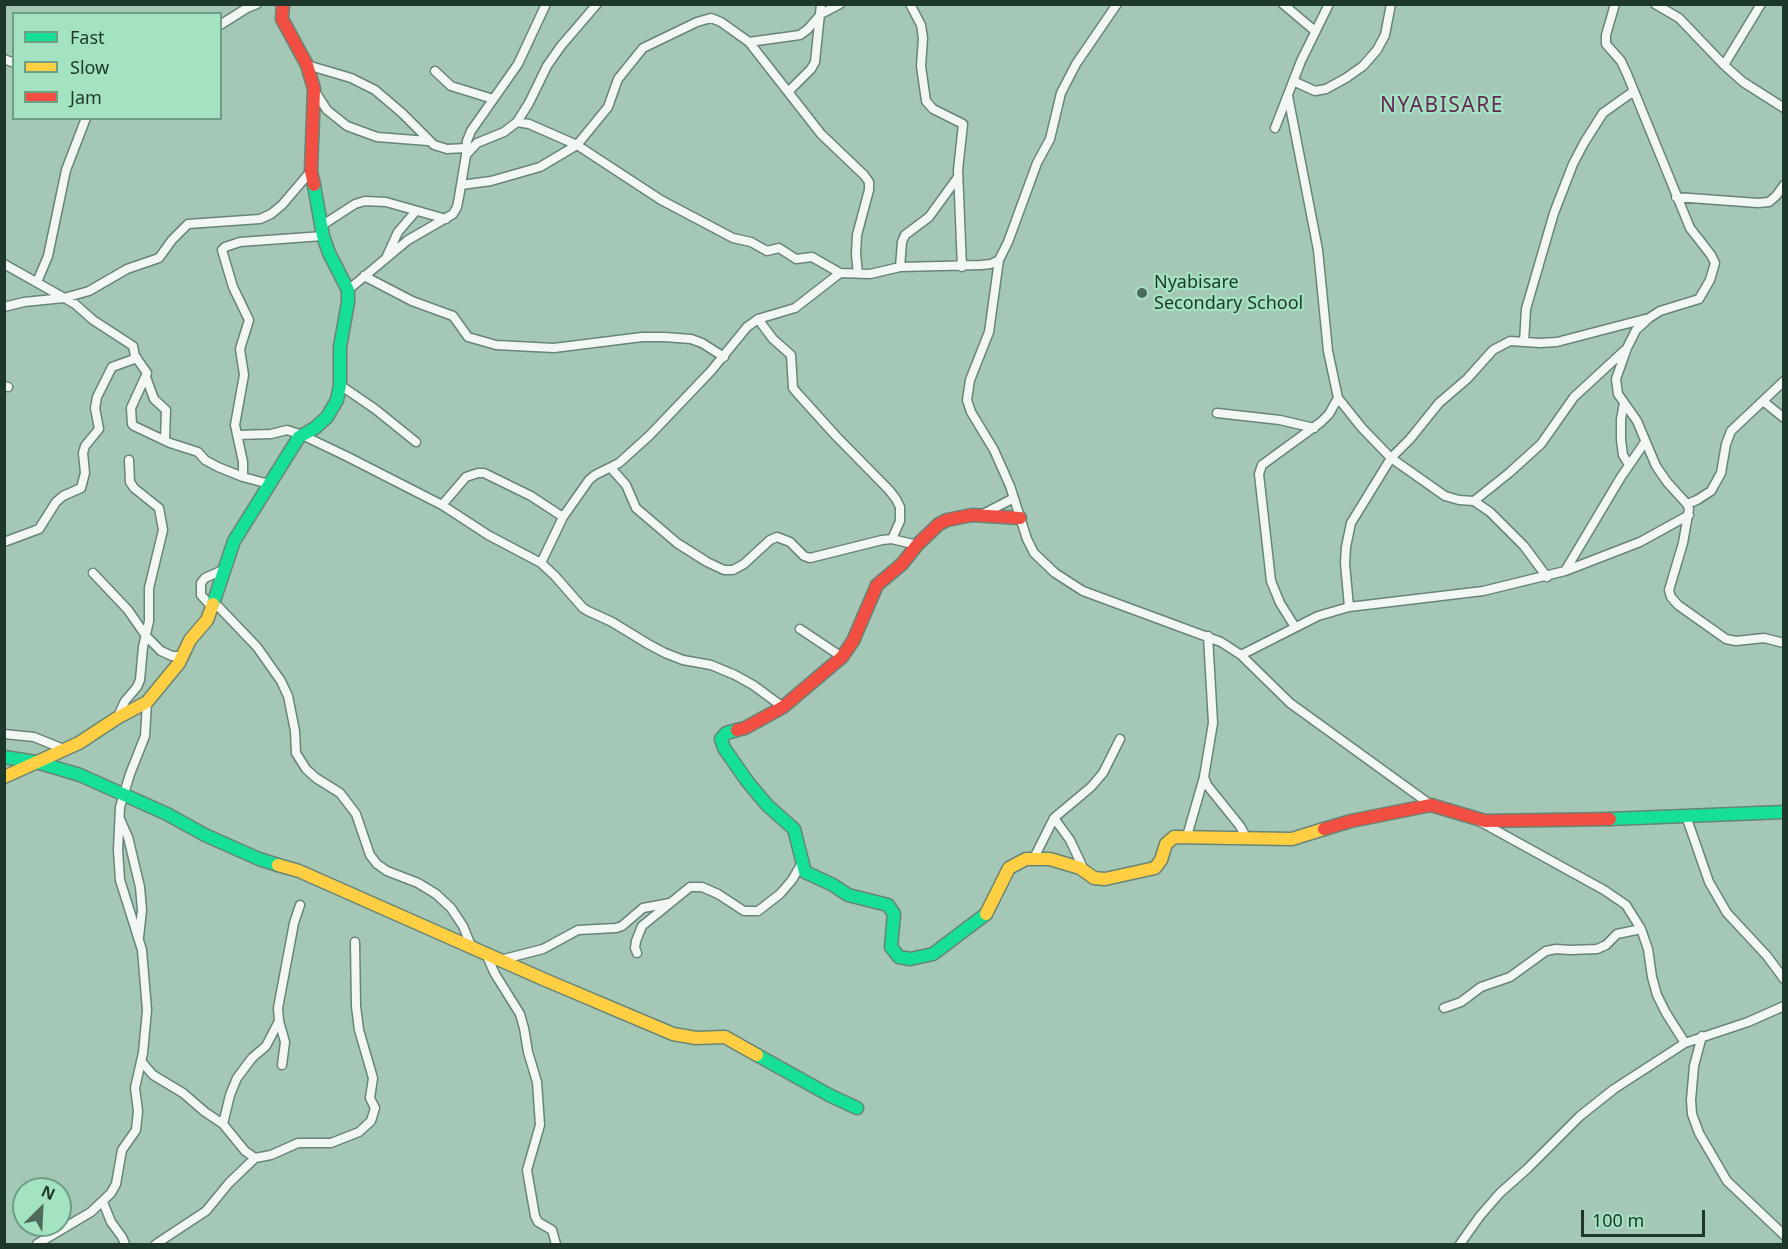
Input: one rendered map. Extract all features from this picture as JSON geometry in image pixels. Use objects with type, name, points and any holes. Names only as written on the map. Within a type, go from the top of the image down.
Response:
[{"type":"street","points":[[222,24],[257,4]]},
{"type":"street","points":[[283,4],[282,19],[307,65],[314,89],[327,110],[337,120],[376,137],[428,141]]},
{"type":"street","points":[[348,290],[408,240],[446,219],[457,207],[471,130],[518,64],[546,4]]},
{"type":"street","points":[[466,152],[477,143],[504,132],[517,122],[547,66],[597,4]]},
{"type":"street","points":[[749,42],[800,35],[808,29],[821,9],[840,4]]},
{"type":"street","points":[[910,4],[921,25],[923,38],[921,66],[926,101],[933,109],[963,124],[958,177],[962,267]]},
{"type":"street","points":[[1117,4],[1093,38],[1060,93],[1050,139],[1034,171],[999,260],[989,332],[970,380],[967,400],[971,412],[994,450],[1034,553],[1045,565],[1083,591],[1221,642],[1241,656],[1290,703],[1431,805],[1485,821],[1784,812]]},
{"type":"street","points":[[1283,4],[1315,31]]},
{"type":"street","points":[[1275,128],[1293,81],[1329,4]]},
{"type":"street","points":[[1293,81],[1315,91],[1326,89],[1363,66],[1377,50],[1385,35],[1391,4]]},
{"type":"street","points":[[1349,607],[1345,563],[1348,533],[1357,513],[1391,458],[1410,439],[1439,403],[1467,379],[1493,350],[1510,341],[1540,344],[1557,342],[1631,324],[1665,309],[1698,300],[1705,292],[1715,263],[1690,228],[1621,61],[1605,41],[1615,4]]},
{"type":"street","points":[[1655,4],[1679,18],[1743,82],[1784,108]]},
{"type":"street","points":[[1724,65],[1761,4]]},
{"type":"street","points":[[788,92],[815,62],[821,9]]},
{"type":"street","points":[[461,185],[490,181],[540,167],[577,145],[608,107],[621,73],[637,54],[651,43],[703,19],[711,18],[721,22],[749,42],[821,134],[869,182],[857,235],[858,274]]},
{"type":"street","points":[[307,65],[351,78],[375,90],[402,112],[428,141],[440,147],[466,152]]},
{"type":"street","points":[[435,71],[451,86],[493,99]]},
{"type":"street","points":[[4,777],[66,750],[147,702],[173,672],[192,638],[204,625],[234,541],[269,484],[296,442],[327,417],[337,400],[340,386],[340,347],[348,303],[348,290],[329,253],[322,231],[311,171],[314,89]]},
{"type":"street","points":[[1524,342],[1526,309],[1554,213],[1573,164],[1603,113],[1634,91]]},
{"type":"street","points":[[1288,96],[1318,250],[1328,351],[1338,398],[1362,428],[1391,458],[1445,496],[1474,501],[1490,512],[1524,546],[1547,577]]},
{"type":"street","points":[[37,282],[48,256],[66,170],[85,120]]},
{"type":"street","points":[[517,122],[529,124],[577,145],[661,200],[733,238],[751,242],[767,251],[779,248],[796,259],[812,257],[840,273],[880,272],[900,267],[962,267],[991,264],[999,260]]},
{"type":"street","points":[[4,307],[24,302],[64,298],[89,291],[127,269],[159,258],[188,224],[260,219],[282,205],[311,171]]},
{"type":"street","points":[[900,267],[902,242],[905,235],[929,218],[958,177]]},
{"type":"street","points":[[1676,197],[1769,202],[1784,186]]},
{"type":"street","points":[[243,477],[236,414],[244,375],[240,349],[249,320],[233,287],[222,250],[225,246],[322,231],[355,204],[365,201],[386,202],[446,219]]},
{"type":"street","points":[[387,256],[398,232],[416,211]]},
{"type":"street","points":[[4,264],[64,298],[99,324],[131,343],[135,348],[137,358],[146,369],[146,377],[154,399],[166,410],[165,440]]},
{"type":"street","points":[[541,563],[563,517],[589,480],[631,454],[724,357],[747,327],[758,319],[795,308],[840,273]]},
{"type":"street","points":[[364,276],[412,301],[453,316],[468,337],[495,345],[554,348],[642,337],[664,337],[692,339],[724,357]]},
{"type":"street","points":[[1648,318],[1636,330],[1627,348],[1615,385],[1618,394],[1637,422],[1656,466],[1687,504],[1689,515],[1669,590],[1671,597],[1689,614],[1726,639],[1736,641],[1764,638],[1784,643]]},
{"type":"street","points":[[758,319],[773,339],[791,355],[793,388],[896,499],[900,507],[900,521],[892,539]]},
{"type":"street","points":[[1474,501],[1541,444],[1574,397],[1627,348]]},
{"type":"street","points":[[4,542],[39,528],[56,502],[63,496],[81,488],[85,473],[82,453],[99,429],[95,408],[97,397],[112,367],[137,358]]},
{"type":"street","points":[[146,377],[130,408],[132,424],[165,440],[198,452],[209,464],[269,484]]},
{"type":"street","points":[[1687,504],[1711,492],[1721,473],[1726,444],[1731,431],[1784,381]]},
{"type":"street","points":[[340,386],[375,409],[416,442]]},
{"type":"street","points":[[1295,627],[1270,581],[1259,474],[1262,465],[1314,428],[1329,414],[1338,398]]},
{"type":"street","points":[[1763,401],[1784,418]]},
{"type":"street","points":[[1624,403],[1621,440],[1623,455],[1629,465]]},
{"type":"street","points":[[1217,413],[1280,420],[1314,428]]},
{"type":"street","points":[[237,435],[271,434],[287,430],[302,435],[442,505],[488,535],[541,563],[583,608],[612,622],[648,645],[683,660],[711,665],[735,675],[783,707]]},
{"type":"street","points":[[1565,571],[1645,442]]},
{"type":"street","points":[[117,718],[125,701],[140,681],[142,655],[149,621],[149,588],[162,540],[163,518],[159,508],[134,488],[129,472],[129,460]]},
{"type":"street","points":[[611,468],[626,485],[636,507],[642,513],[677,543],[724,570],[733,570],[744,564],[774,537],[785,539],[804,556],[813,558],[892,539],[917,545]]},
{"type":"street","points":[[442,505],[466,477],[483,473],[531,496],[563,517]]},
{"type":"street","points":[[983,515],[1014,498]]},
{"type":"street","points":[[1020,518],[983,515],[943,521],[917,545],[902,564],[877,585],[853,641],[842,657],[783,707],[745,728],[726,733],[721,739],[747,781],[766,805],[792,826],[799,845],[803,868],[808,874],[843,892],[888,905],[894,914],[891,942],[893,952],[899,957],[910,959],[933,954],[956,935],[984,917],[994,904],[1010,868],[1020,861],[1034,858],[1050,859],[1070,864],[1098,879],[1148,871],[1160,863],[1168,841],[1174,837],[1293,839],[1351,821],[1431,805]]},
{"type":"street","points":[[1241,656],[1318,616],[1349,607],[1483,591],[1547,577],[1640,542],[1689,515]]},
{"type":"street","points":[[223,570],[205,578],[201,583],[201,595],[257,647],[281,681],[288,696],[295,731],[296,753],[316,778],[340,793],[352,808],[370,855],[377,864],[436,894],[451,908],[463,926],[472,948]]},
{"type":"street","points":[[93,573],[128,610],[146,636],[166,654],[183,656]]},
{"type":"street","points":[[800,629],[842,657]]},
{"type":"street","points":[[1187,836],[1204,777],[1213,723],[1208,636]]},
{"type":"street","points":[[37,1245],[91,1212],[103,1202],[116,1184],[122,1150],[136,1130],[138,1111],[135,1088],[147,1011],[142,950],[125,902],[120,880],[118,850],[119,818],[123,793],[145,736],[147,702]]},
{"type":"street","points":[[4,734],[34,737],[66,750]]},
{"type":"street","points":[[1034,858],[1054,818],[1091,788],[1103,773],[1120,739]]},
{"type":"street","points":[[4,757],[36,762],[80,774],[237,849],[322,880],[472,948],[673,1034],[696,1038],[725,1037],[857,1108]]},
{"type":"street","points":[[1204,777],[1207,785],[1240,826],[1246,837]]},
{"type":"street","points":[[1686,816],[1709,882],[1727,913],[1767,956],[1784,979]]},
{"type":"street","points":[[119,818],[130,843],[140,887],[142,909],[139,939]]},
{"type":"street","points":[[1054,818],[1070,840],[1086,872]]},
{"type":"street","points":[[1473,818],[1604,890],[1626,905],[1641,928],[1657,995],[1685,1043]]},
{"type":"street","points":[[637,953],[636,941],[642,926],[690,887],[696,886],[718,894],[744,911],[758,911],[780,894],[802,863]]},
{"type":"street","points":[[500,960],[543,949],[578,930],[622,926],[643,908],[670,903]]},
{"type":"street","points":[[282,1065],[285,1042],[279,1021],[280,999],[294,923],[300,905]]},
{"type":"street","points":[[1444,1008],[1461,1002],[1481,987],[1510,977],[1546,951],[1597,949],[1606,945],[1617,934],[1641,928]]},
{"type":"street","points":[[156,1245],[206,1211],[229,1183],[255,1158],[271,1155],[298,1143],[331,1143],[359,1132],[371,1120],[375,1108],[370,1099],[373,1078],[359,1030],[356,1006],[355,942]]},
{"type":"street","points":[[486,954],[495,974],[520,1014],[537,1082],[540,1125],[527,1170],[535,1216],[538,1222],[552,1230],[556,1245]]},
{"type":"street","points":[[1461,1245],[1480,1216],[1500,1193],[1580,1116],[1614,1089],[1685,1043],[1748,1022],[1784,1006]]},
{"type":"street","points":[[223,1124],[237,1078],[252,1058],[266,1046],[279,1021]]},
{"type":"street","points":[[1702,1036],[1694,1065],[1691,1100],[1692,1114],[1699,1133],[1727,1181],[1784,1235]]},
{"type":"street","points":[[141,1061],[153,1075],[183,1093],[223,1124],[255,1158]]},
{"type":"street","points":[[103,1202],[111,1222],[125,1245]]},
{"type":"traffic: fast","points":[[213,604],[234,541],[299,437],[315,428],[327,417],[337,400],[340,385],[340,347],[348,290],[323,236],[314,185]]},
{"type":"traffic: fast","points":[[737,730],[726,733],[721,739],[724,748],[767,805],[794,829],[805,872],[848,895],[888,905],[894,914],[891,947],[899,957],[910,959],[933,954],[986,914]]},
{"type":"traffic: fast","points":[[4,757],[36,762],[80,775],[167,814],[205,835],[278,865]]},
{"type":"traffic: fast","points":[[1610,819],[1784,812]]},
{"type":"traffic: fast","points":[[757,1055],[857,1108]]},
{"type":"traffic: slow","points":[[4,777],[79,743],[147,702],[179,663],[190,640],[207,620],[213,604]]},
{"type":"traffic: slow","points":[[986,914],[1009,868],[1026,859],[1050,859],[1080,868],[1094,878],[1105,879],[1155,868],[1161,860],[1166,844],[1174,837],[1292,839],[1324,829]]},
{"type":"traffic: slow","points":[[278,865],[299,871],[673,1034],[696,1038],[725,1037],[757,1055]]},
{"type":"traffic: jam","points":[[283,4],[282,19],[307,65],[314,89],[311,171],[314,185]]},
{"type":"traffic: jam","points":[[737,730],[783,707],[842,657],[853,641],[877,585],[902,564],[917,545],[939,524],[972,515],[1020,518]]},
{"type":"traffic: jam","points":[[1324,829],[1351,821],[1431,805],[1485,821],[1610,819]]},
{"type":"place","name":"Nyabisare Secondary School","points":[[1142,293]]},
{"type":"district","name":"NYABISARE","points":[[1442,106]]}]
